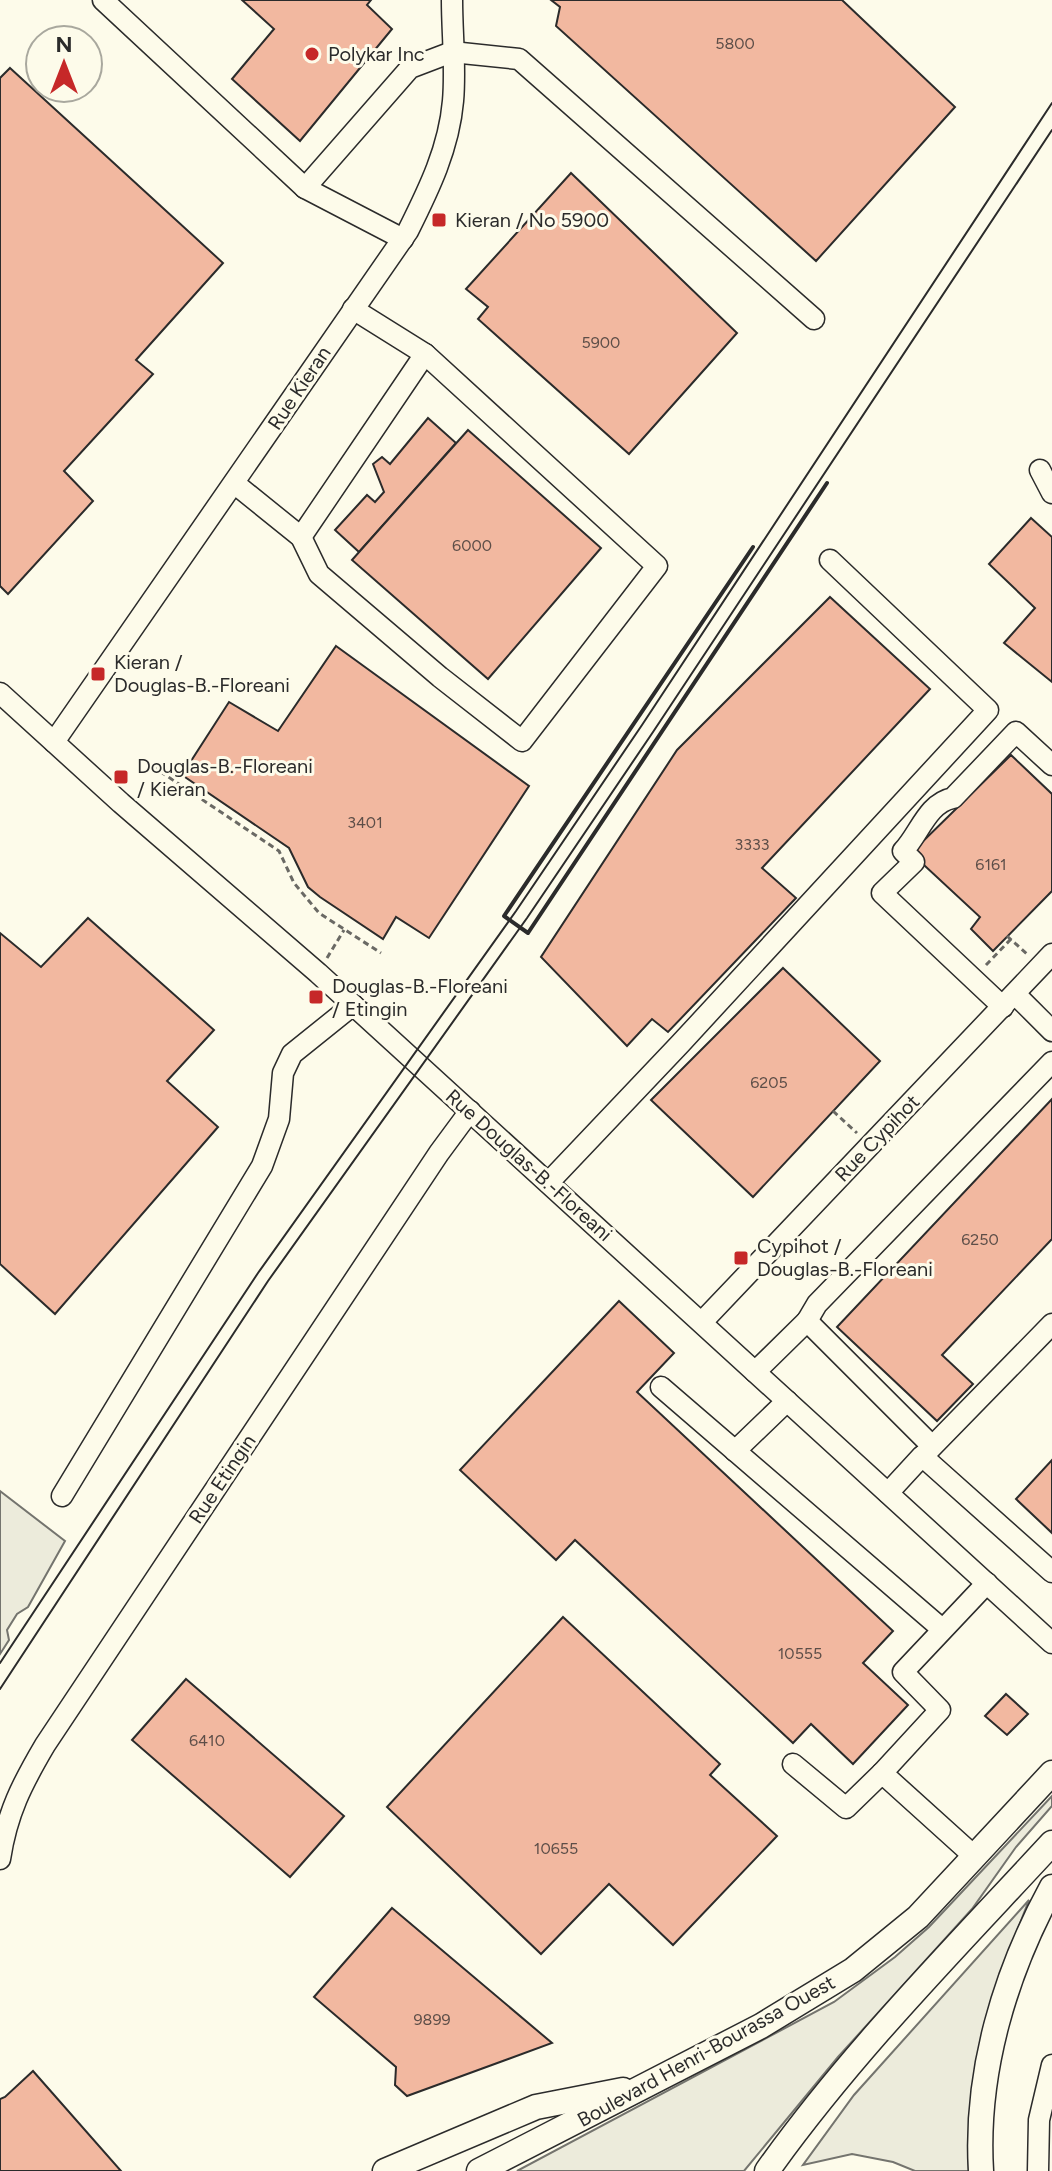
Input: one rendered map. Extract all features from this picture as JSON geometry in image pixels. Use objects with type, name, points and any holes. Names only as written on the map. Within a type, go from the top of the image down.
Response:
[{"type":"main road","name":"Boulevard Henri-Bourassa Ouest","points":[[479,2171],[781,2015],[851,1971],[918,1917],[1052,1773]]},
{"type":"main road","points":[[767,2171],[850,2066],[1052,1843]]},
{"type":"main road","points":[[981,2171],[983,2103],[990,2053],[1001,2009],[1024,1945],[1052,1887]]},
{"type":"main road","points":[[385,2171],[536,2107],[649,2085]]},
{"type":"street","points":[[103,0],[305,188],[403,239]]},
{"type":"street","name":"Rue Kieran","points":[[54,742],[403,239],[435,177],[447,138],[453,100],[452,0]]},
{"type":"street","points":[[305,188],[410,68],[452,52],[519,59],[814,319]]},
{"type":"street","points":[[234,483],[301,537],[319,574],[440,677],[522,741],[657,566],[425,354],[353,309]]},
{"type":"street","points":[[301,537],[425,354]]},
{"type":"street","points":[[1040,470],[1052,493]]},
{"type":"street","points":[[549,1182],[988,710],[830,560]]},
{"type":"street","name":"Rue Douglas-B.-Floreani","points":[[0,693],[318,973],[1051,1639]]},
{"type":"street","points":[[1052,765],[1016,732],[953,798],[944,800],[917,828],[915,839],[903,851],[914,862],[882,893],[1009,1000],[1052,1031]]},
{"type":"street","name":"Rue Cypihot","points":[[702,1322],[1052,954]]},
{"type":"street","points":[[62,1496],[262,1166],[279,1119],[283,1073],[292,1054],[353,1005]]},
{"type":"street","points":[[755,1372],[1052,1062]]},
{"type":"street","name":"Rue Etingin","points":[[0,1859],[8,1816],[17,1792],[45,1745],[470,1111]]},
{"type":"street","points":[[807,1321],[927,1451],[1052,1572]]},
{"type":"street","points":[[888,1493],[1052,1324]]},
{"type":"street","points":[[661,1387],[942,1629]]},
{"type":"street","points":[[735,1451],[787,1401]]},
{"type":"street","points":[[793,1764],[846,1808],[940,1710],[903,1672],[987,1583]]},
{"type":"street","points":[[882,1773],[975,1857]]},
{"type":"street","points":[[1038,2171],[1039,2120],[1052,2065]]},
{"type":"path","points":[[152,766],[279,851],[294,883],[319,913],[381,953]]},
{"type":"path","points":[[318,973],[344,930]]},
{"type":"path","points":[[981,970],[1009,938],[1030,957]]},
{"type":"path","points":[[833,1111],[859,1135]]},
{"type":"shaded area","points":[[0,1491],[65,1541],[28,1607],[17,1614],[7,1630],[9,1640],[0,1654]]},
{"type":"shaded area","points":[[1052,1796],[1052,1806],[1016,1847],[972,1909],[838,2057],[744,2171],[517,2171],[834,2002],[895,1957],[929,1927]]},
{"type":"shaded area","points":[[1029,1900],[994,1998],[977,2068],[971,2103],[969,2171],[915,2171],[893,2162],[852,2154],[803,2165],[854,2095]]},
{"type":"building","name":"Polykar Inc","points":[[242,0],[371,0],[367,5],[392,29],[300,141],[232,79],[274,29]]},
{"type":"building","points":[[551,0],[842,0],[955,107],[816,261],[556,26],[560,7]]},
{"type":"building","points":[[10,68],[24,81],[24,104],[49,104],[223,263],[136,360],[153,374],[64,471],[93,501],[8,594],[0,586],[0,78]]},
{"type":"building","points":[[571,173],[737,333],[629,454],[478,319],[488,307],[466,289]]},
{"type":"building","points":[[428,418],[456,443],[359,552],[335,530],[367,495],[375,502],[384,492],[373,464],[382,457],[390,464]]},
{"type":"building","points":[[468,430],[601,548],[488,679],[352,560]]},
{"type":"building","points":[[1031,518],[1052,537],[1052,682],[1004,643],[1035,608],[989,564]]},
{"type":"building","points":[[830,597],[930,689],[762,868],[796,898],[668,1032],[652,1019],[627,1046],[541,957],[677,750]]},
{"type":"building","points":[[336,646],[529,786],[429,938],[396,917],[383,939],[308,887],[289,848],[182,775],[229,702],[278,731]]},
{"type":"building","points":[[1011,755],[1052,794],[1052,891],[993,951],[971,929],[980,917],[911,853]]},
{"type":"building","points":[[88,918],[214,1030],[167,1081],[218,1127],[55,1314],[0,1264],[0,933],[41,967]]},
{"type":"building","points":[[783,968],[880,1061],[753,1197],[651,1100]]},
{"type":"building","points":[[1052,1099],[1052,1239],[942,1355],[973,1384],[937,1421],[837,1327]]},
{"type":"building","points":[[619,1301],[674,1353],[637,1392],[893,1631],[863,1663],[908,1705],[853,1764],[811,1724],[793,1743],[575,1540],[556,1560],[460,1470]]},
{"type":"building","points":[[1052,1460],[1052,1533],[1016,1499]]},
{"type":"building","points":[[563,1617],[720,1764],[710,1775],[777,1836],[673,1945],[609,1884],[541,1954],[387,1807]]},
{"type":"building","points":[[186,1679],[344,1816],[290,1877],[132,1740]]},
{"type":"building","points":[[1006,1694],[1028,1714],[1007,1735],[985,1716]]},
{"type":"building","points":[[392,1908],[552,2043],[407,2096],[395,2085],[396,2067],[314,1997]]},
{"type":"building","points":[[33,2071],[121,2171],[0,2171],[0,2099]]},
{"type":"tram line","points":[[0,1663],[258,1273],[516,911],[642,725],[1052,103]]},
{"type":"tram line","points":[[0,1689],[268,1281],[527,918],[1052,130]]},
{"type":"wall","points":[[753,547],[504,916],[528,933],[827,483]]},
{"type":"place","name":"Polykar Inc","points":[[312,54]]},
{"type":"place","name":"Kieran / No 5900","points":[[439,220]]},
{"type":"place","name":"Kieran / Douglas-B.-Floreani","points":[[98,674]]},
{"type":"place","name":"Douglas-B.-Floreani / Kieran","points":[[121,777]]},
{"type":"place","name":"Douglas-B.-Floreani / Etingin","points":[[316,997]]},
{"type":"place","name":"Cypihot / Douglas-B.-Floreani","points":[[741,1258]]}]
